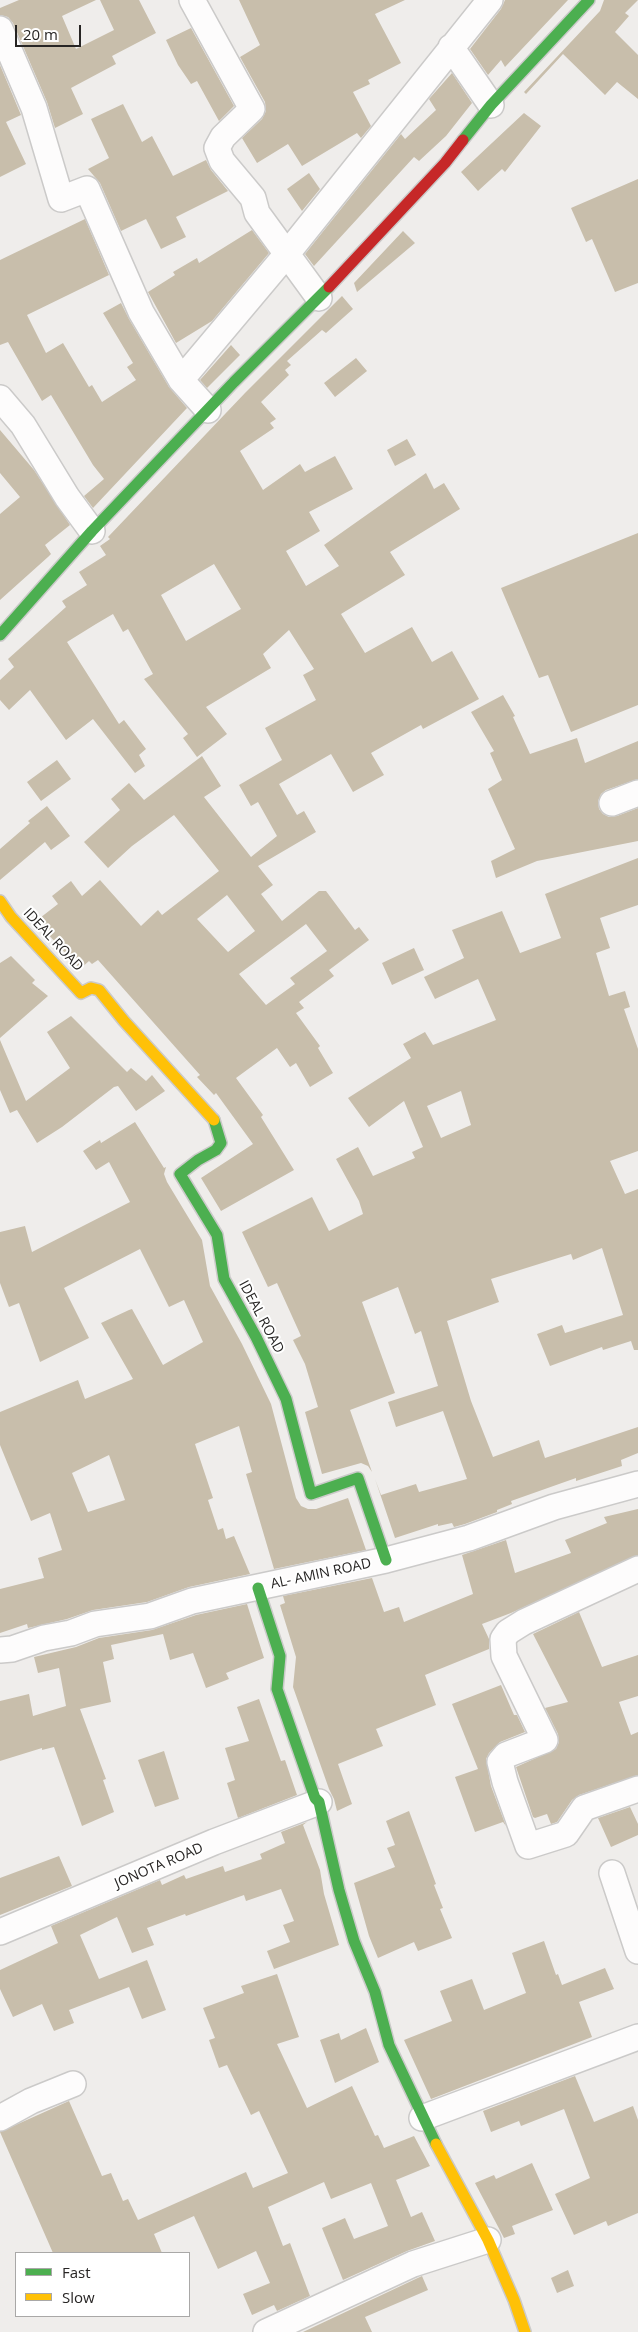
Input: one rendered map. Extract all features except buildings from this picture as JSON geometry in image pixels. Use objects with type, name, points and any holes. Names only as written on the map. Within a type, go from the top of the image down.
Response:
[{"type":"street","points":[[192,0],[252,109],[223,137],[217,148],[222,161],[253,198],[257,213],[319,298]]},
{"type":"street","points":[[181,380],[286,254],[490,0]]},
{"type":"street","points":[[2,627],[208,410],[319,298],[445,163],[491,105],[589,0]]},
{"type":"street","points":[[0,29],[34,108],[61,198],[86,189],[141,312],[181,380],[208,410]]},
{"type":"street","points":[[451,47],[491,105]]},
{"type":"street","points":[[0,398],[23,425],[68,497],[92,531]]},
{"type":"street","points":[[612,803],[638,794]]},
{"type":"street","name":"IDEAL ROAD","points":[[0,901],[11,917],[81,993],[91,988],[99,990],[213,1117],[221,1143],[216,1150],[198,1160],[180,1174],[217,1235],[224,1279],[256,1337],[286,1399],[311,1494],[358,1478],[386,1560]]},
{"type":"street","name":"AL- AMIN ROAD","points":[[0,1650],[12,1649],[44,1638],[71,1633],[95,1624],[150,1616],[192,1601],[386,1560],[469,1538],[554,1507],[638,1484]]},
{"type":"street","points":[[638,1569],[524,1622],[508,1632],[504,1639],[504,1656],[545,1740],[506,1755],[500,1762],[505,1782],[528,1846],[566,1834],[584,1808],[638,1789]]},
{"type":"street","points":[[258,1588],[280,1656],[277,1689],[315,1798],[319,1802],[325,1834],[336,1866],[339,1890],[354,1941],[375,1992],[389,2045],[422,2118],[488,2240],[514,2300],[525,2332]]},
{"type":"street","name":"JONOTA ROAD","points":[[0,1932],[214,1842],[319,1802]]},
{"type":"street","points":[[612,1873],[638,1951]]},
{"type":"street","points":[[422,2118],[638,2037]]},
{"type":"street","points":[[0,2118],[31,2101],[73,2084]]},
{"type":"street","points":[[266,2332],[413,2264],[488,2240]]},
{"type":"traffic: fast","points":[[463,140],[491,105],[589,0]]},
{"type":"traffic: fast","points":[[0,635],[92,531],[234,382],[329,287]]},
{"type":"traffic: fast","points":[[214,1120],[221,1143],[216,1150],[198,1160],[180,1174],[217,1235],[224,1279],[256,1337],[286,1399],[311,1494],[358,1478],[386,1560]]},
{"type":"traffic: fast","points":[[258,1588],[280,1656],[277,1689],[315,1798],[319,1802],[339,1890],[354,1941],[375,1992],[389,2045],[436,2144]]},
{"type":"traffic: slow","points":[[0,901],[11,917],[81,993],[91,988],[99,990],[124,1021],[214,1120]]},
{"type":"traffic: slow","points":[[436,2144],[488,2240],[514,2300],[525,2332]]},
{"type":"traffic: jam","points":[[329,287],[445,163],[463,140]]}]
